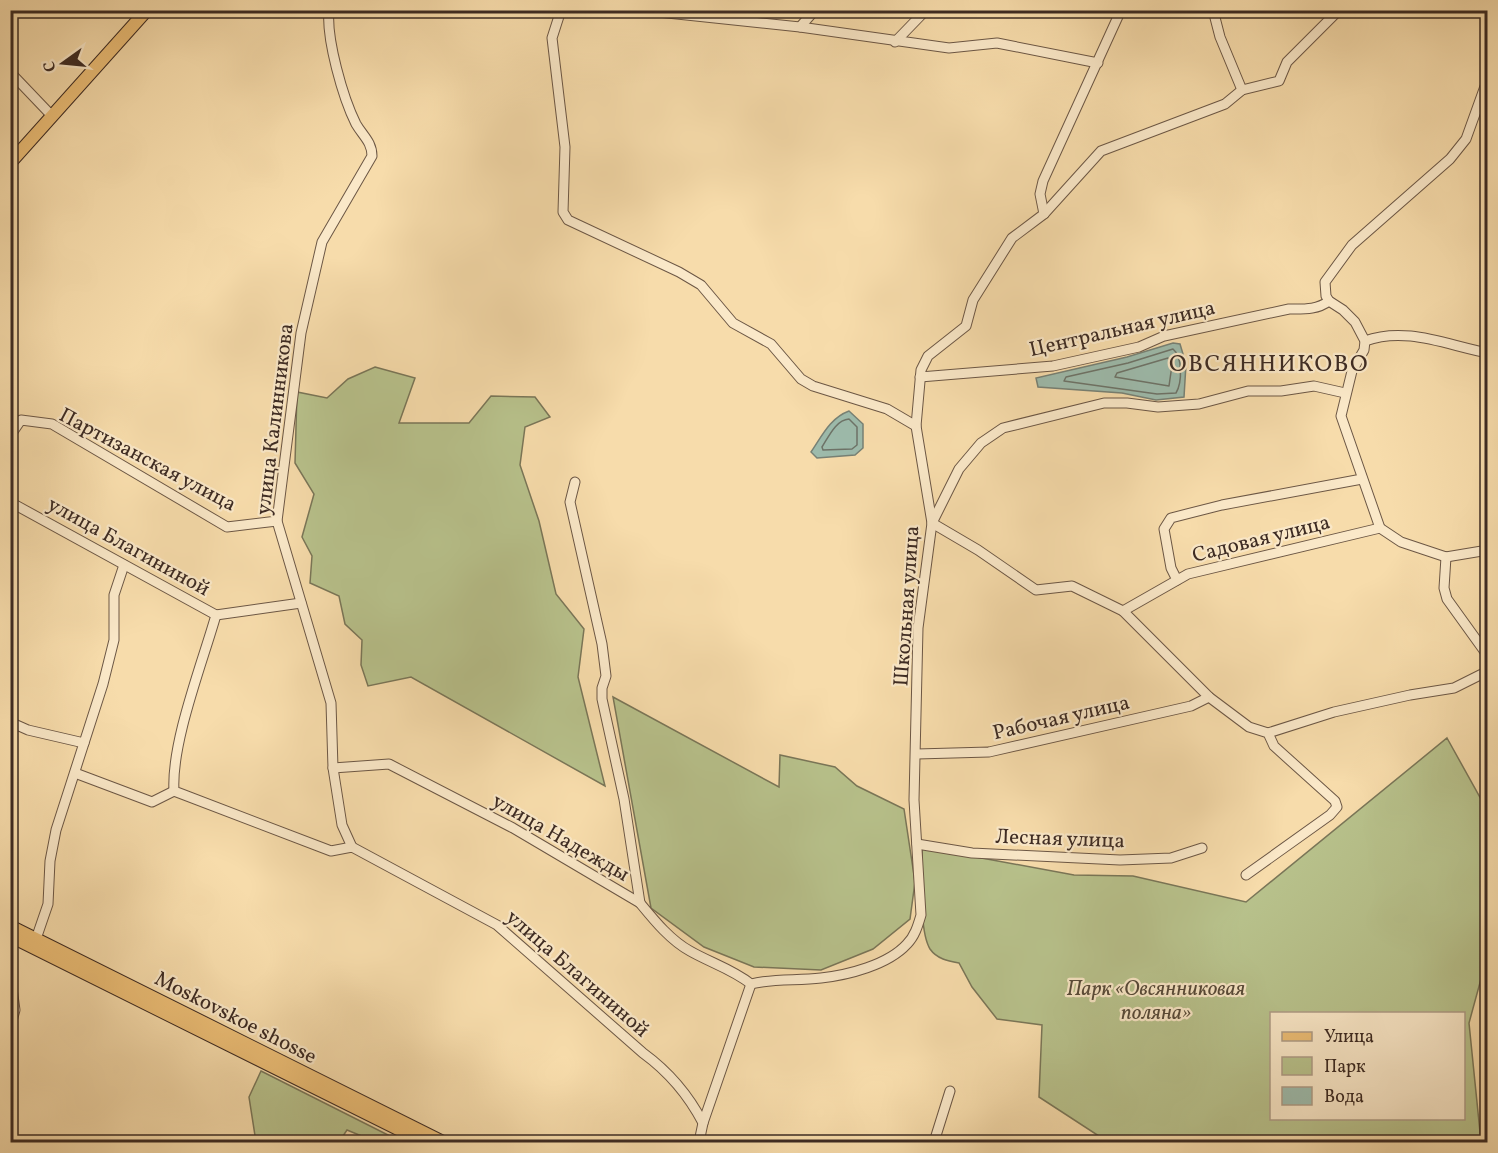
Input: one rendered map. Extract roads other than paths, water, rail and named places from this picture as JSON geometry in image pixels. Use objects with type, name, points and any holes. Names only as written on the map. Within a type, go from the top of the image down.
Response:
[{"type":"main road","points":[[10,163],[147,10]]},
{"type":"main road","name":"Moskovskoe shosse","points":[[12,934],[36,939],[443,1143]]},
{"type":"main road","name":"Moskovskoe shosse","points":[[12,934],[424,1143]]},
{"type":"street","name":"улица Калинникова","points":[[329,10],[328,32],[332,52],[356,122],[372,145],[372,156],[334,220],[319,252],[301,333],[277,520],[331,703],[333,768],[342,825],[352,847]]},
{"type":"street","points":[[561,10],[552,38],[566,147],[563,212],[568,220],[680,272],[701,285],[733,323],[771,344],[801,379],[813,386],[887,409],[916,426]]},
{"type":"street","points":[[639,10],[699,13],[949,48],[997,43],[1098,63]]},
{"type":"street","points":[[800,27],[815,10]]},
{"type":"street","points":[[895,42],[926,10]]},
{"type":"street","points":[[1044,214],[1040,194],[1043,181],[1057,145],[1098,63],[1121,10]]},
{"type":"street","points":[[1213,10],[1220,37],[1242,90]]},
{"type":"street","points":[[920,378],[928,356],[966,326],[973,300],[1012,238],[1044,214],[1101,151],[1225,104],[1242,90],[1279,81],[1287,62],[1339,10]]},
{"type":"street","points":[[10,72],[52,116]]},
{"type":"street","points":[[1488,78],[1466,139],[1450,159],[1352,245],[1325,282],[1326,296],[1329,301],[1355,322],[1365,340],[1364,350],[1352,371],[1345,393],[1341,416],[1380,528],[1401,542],[1446,557],[1488,550]]},
{"type":"street","name":"Центральная улица","points":[[920,378],[1053,366],[1139,347],[1164,336],[1289,309],[1309,310],[1329,301]]},
{"type":"street","points":[[1365,340],[1382,334],[1399,333],[1488,353]]},
{"type":"street","name":"Школьная улица","points":[[751,984],[768,980],[831,976],[873,964],[907,945],[916,930],[921,915],[914,795],[917,754],[918,628],[932,523],[916,426],[920,378]]},
{"type":"street","points":[[1345,393],[1314,386],[1281,391],[1248,391],[1199,404],[1158,407],[1104,404],[1002,428],[981,443],[959,469],[932,523],[978,550],[1036,590],[1072,586],[1123,611],[1209,697],[1249,727],[1268,733],[1334,712],[1454,688],[1488,671]]},
{"type":"street","name":"Партизанская улица","points":[[10,436],[21,420],[52,424],[227,527],[277,520]]},
{"type":"street","points":[[1177,580],[1171,568],[1164,529],[1171,518],[1212,507],[1362,479]]},
{"type":"street","points":[[575,482],[570,502],[602,644],[606,676],[602,688],[602,699],[624,799],[640,903]]},
{"type":"street","name":"улица Благининой","points":[[10,502],[216,615],[179,743],[173,772],[174,791],[331,851],[352,847],[496,924],[643,1053],[664,1068],[692,1101],[703,1123]]},
{"type":"street","name":"Садовая улица","points":[[1123,611],[1188,574],[1380,528]]},
{"type":"street","points":[[1446,557],[1444,588],[1447,599],[1488,656]]},
{"type":"street","points":[[36,939],[48,904],[50,861],[56,830],[114,640],[114,595],[124,565]]},
{"type":"street","points":[[216,615],[301,603]]},
{"type":"street","name":"Рабочая улица","points":[[917,754],[989,752],[1191,706],[1209,697]]},
{"type":"street","points":[[10,722],[28,730],[84,743]]},
{"type":"street","points":[[1246,875],[1330,815],[1337,807],[1335,801],[1274,746],[1268,733]]},
{"type":"street","name":"улица Надежды","points":[[333,768],[388,765],[513,828],[640,903],[655,921],[687,949],[734,970],[751,984]]},
{"type":"street","points":[[75,773],[152,802],[174,791]]},
{"type":"street","name":"Лесная улица","points":[[917,844],[983,854],[1120,860],[1171,858],[1202,848]]},
{"type":"street","points":[[10,974],[15,1010],[10,1028]]},
{"type":"street","points":[[699,1143],[703,1123],[751,984]]},
{"type":"street","points":[[934,1143],[950,1091]]},
{"type":"water","points":[[1173,343],[1180,344],[1186,364],[1184,397],[1156,400],[1122,393],[1038,387],[1036,378],[1127,357]]},
{"type":"water","points":[[849,411],[863,424],[863,448],[855,455],[817,458],[811,452],[823,434],[837,418]]},
{"type":"district","name":"ОВСЯННИКОВО","points":[[1269,363]]},
{"type":"park label","name":"Парк «Овсянниковая поляна»","points":[[1156,1000]]}]
